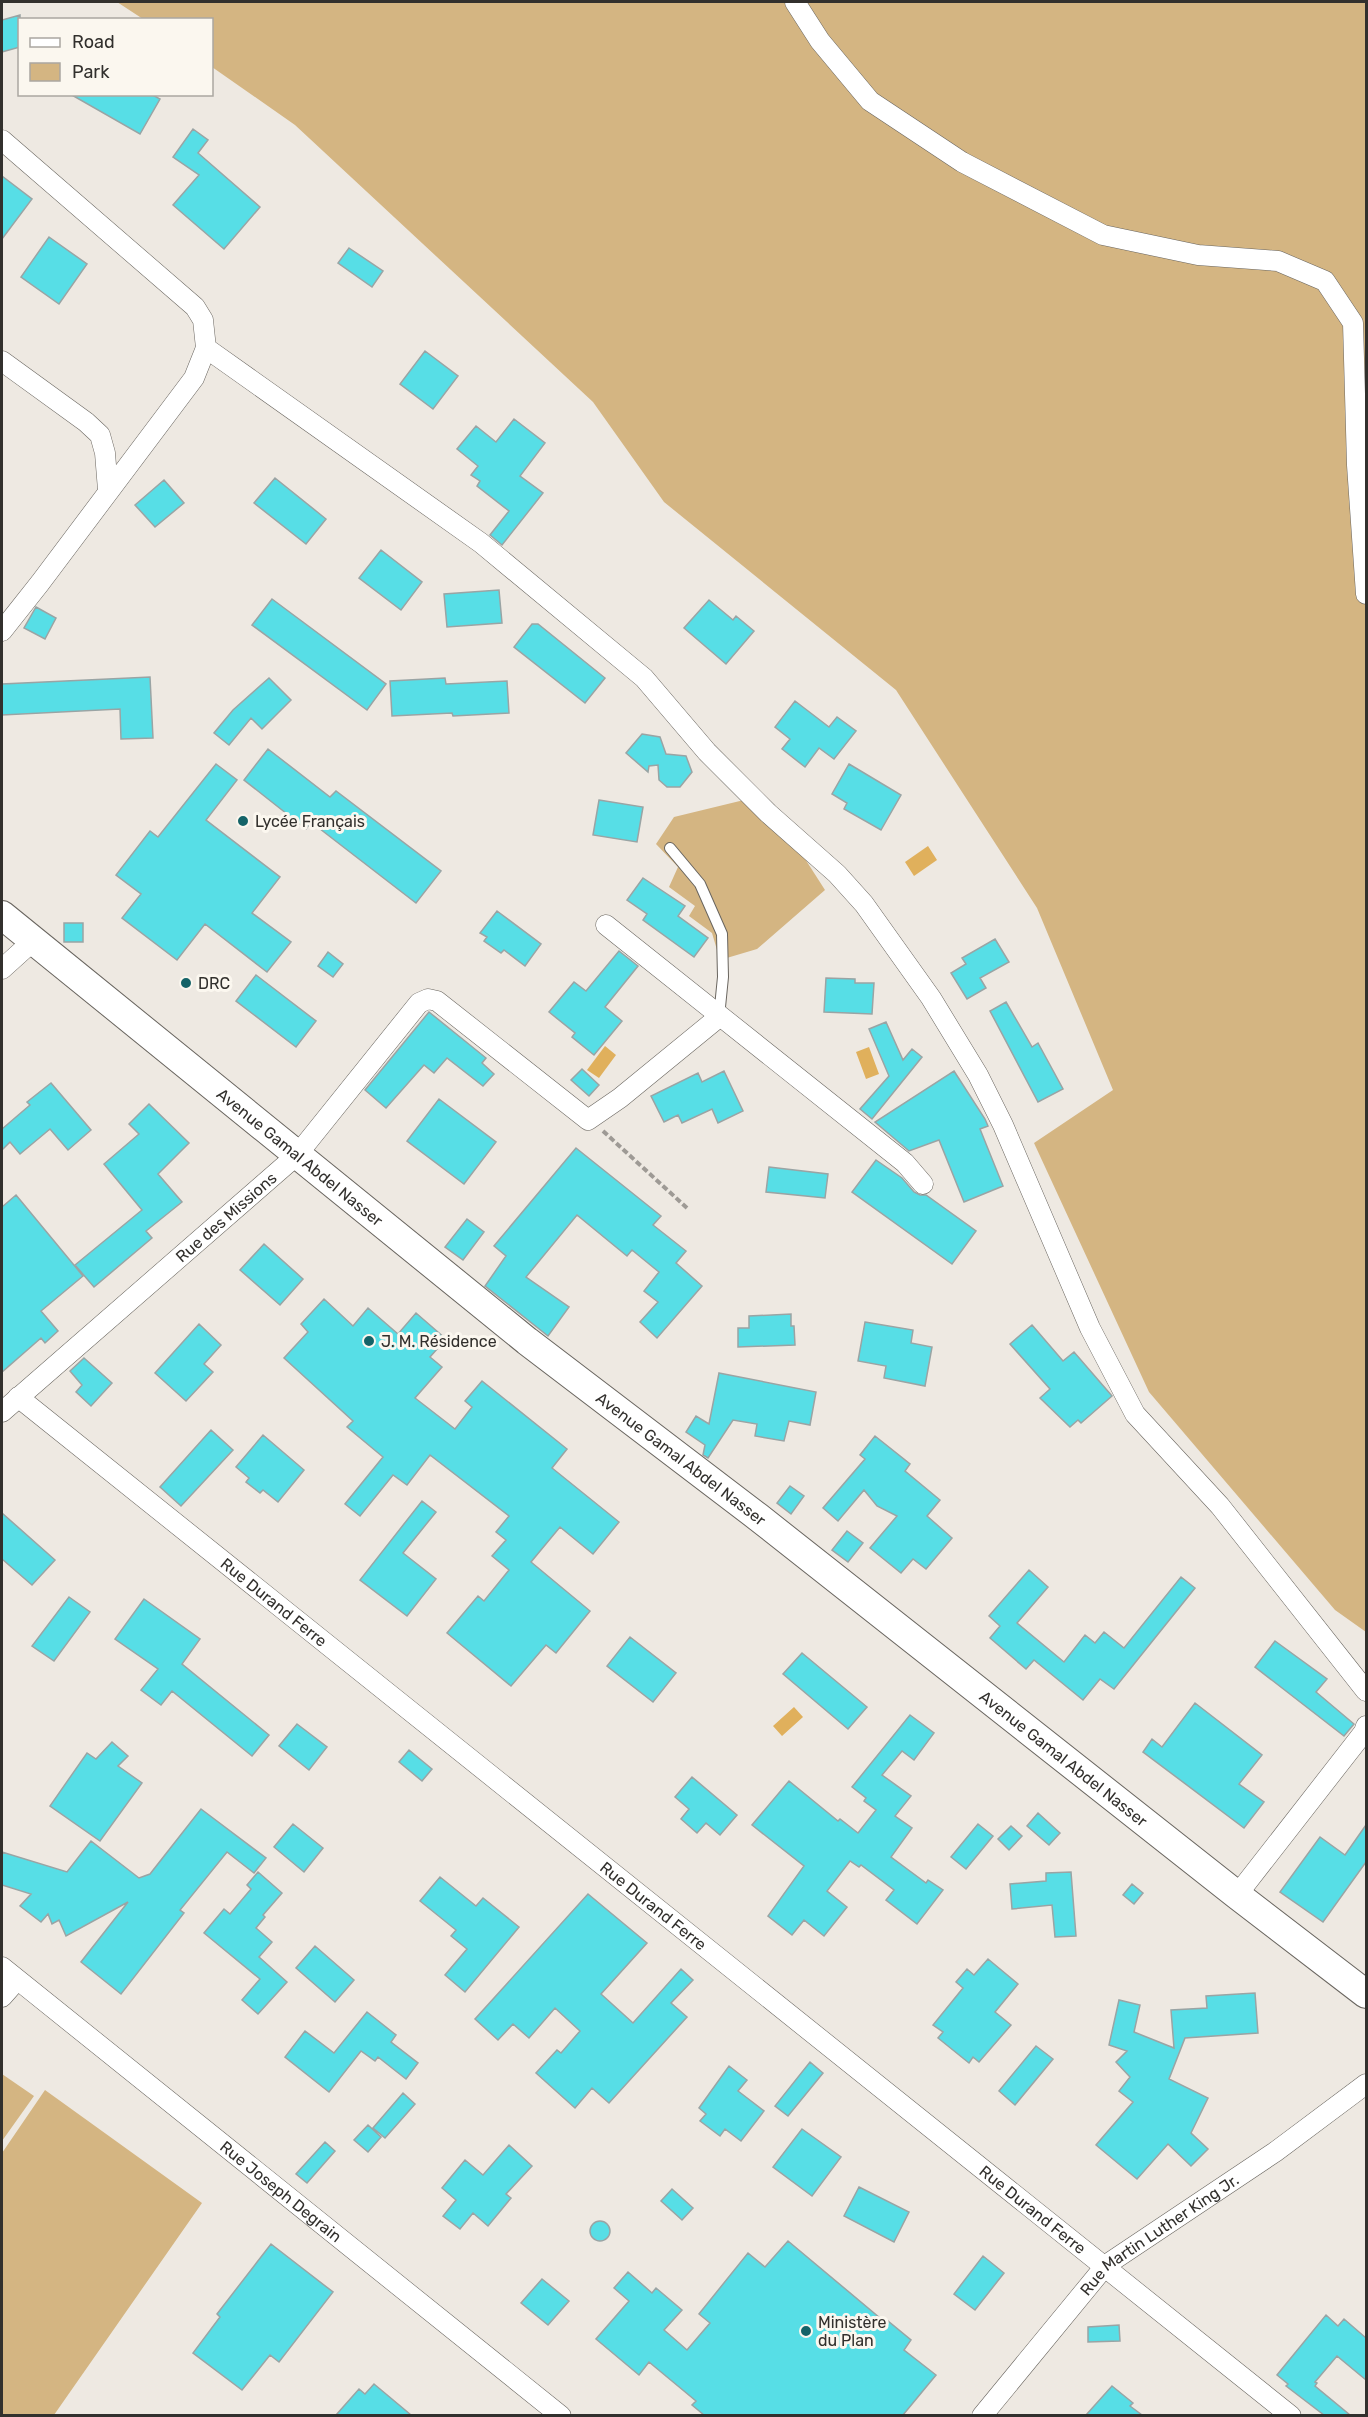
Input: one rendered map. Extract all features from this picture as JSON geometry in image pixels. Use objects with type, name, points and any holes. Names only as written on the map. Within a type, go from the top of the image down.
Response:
[{"type":"street","points":[[795,2],[820,41],[870,101],[962,162],[1103,235],[1198,255],[1278,261],[1324,280],[1353,322],[1357,465],[1366,594]]},
{"type":"street","points":[[2,140],[195,307],[203,320],[206,348],[194,378],[2,632]]},
{"type":"street","points":[[206,348],[481,543],[644,678],[715,759],[768,813],[837,874],[864,904],[931,999],[978,1075],[1003,1125],[1090,1328],[1134,1414],[1220,1506],[1366,1691]]},
{"type":"street","points":[[2,361],[86,422],[100,435],[105,453],[108,490]]},
{"type":"street","name":"Avenue Gamal Abdel Nasser","points":[[2,915],[527,1341],[758,1516],[1366,1995]]},
{"type":"street","points":[[606,925],[904,1163],[923,1184]]},
{"type":"street","points":[[2,969],[33,941]]},
{"type":"street","name":"Rue des Missions","points":[[2,1412],[297,1155],[419,1003],[428,999],[437,1001],[588,1120]]},
{"type":"street","points":[[588,1120],[620,1098],[719,1017]]},
{"type":"street","name":"Rue Durand Ferre","points":[[18,1397],[1291,2415]]},
{"type":"street","points":[[1237,1895],[1364,1732],[1366,1726]]},
{"type":"street","name":"Rue Joseph Degrain","points":[[2,1967],[561,2415]]},
{"type":"street","points":[[2,1997],[17,1980]]},
{"type":"street","name":"Rue Martin Luther King Jr.","points":[[982,2415],[1106,2265],[1275,2152],[1366,2084]]},
{"type":"lane","points":[[670,848],[700,884],[722,934],[723,977],[719,1017]]},
{"type":"path","points":[[588,1120],[612,1137],[687,1208]]},
{"type":"green space","points":[[117,2],[1366,2],[1366,1632],[1335,1610],[1149,1392],[1034,1143],[1113,1090],[1037,908],[896,690],[664,502],[593,402],[295,125],[213,68],[213,18],[141,18]]},
{"type":"green space","points":[[744,800],[800,851],[825,890],[757,949],[720,960],[712,933],[689,916],[695,906],[669,887],[678,867],[656,844],[674,817]]},
{"type":"green space","points":[[2,2074],[34,2096],[2,2141]]},
{"type":"green space","points":[[45,2090],[202,2203],[54,2415],[2,2415],[2,2153]]},
{"type":"shaded area","points":[[928,846],[937,860],[914,876],[905,862]]},
{"type":"shaded area","points":[[605,1046],[616,1055],[599,1078],[587,1070]]},
{"type":"shaded area","points":[[869,1047],[879,1074],[866,1079],[856,1052]]},
{"type":"shaded area","points":[[794,1707],[803,1717],[782,1736],[773,1726]]},
{"type":"building","points":[[20,15],[18,18],[18,48],[2,52],[2,20]]},
{"type":"building","points":[[74,96],[155,96],[160,99],[140,134]]},
{"type":"building","points":[[193,129],[208,140],[198,153],[260,207],[224,249],[173,205],[199,175],[173,157]]},
{"type":"building","points":[[2,176],[32,199],[2,239]]},
{"type":"building","points":[[49,237],[87,264],[59,304],[21,277]]},
{"type":"building","points":[[349,248],[383,271],[372,287],[338,263]]},
{"type":"building","points":[[425,351],[458,376],[433,409],[400,384]]},
{"type":"building","points":[[514,419],[545,443],[520,476],[543,493],[502,545],[490,535],[509,511],[477,486],[480,481],[471,475],[478,466],[457,449],[476,426],[496,442]]},
{"type":"building","points":[[275,478],[326,519],[306,544],[254,503]]},
{"type":"building","points":[[164,480],[184,503],[155,527],[135,505]]},
{"type":"building","points":[[381,550],[422,582],[401,610],[359,578]]},
{"type":"building","points":[[499,590],[502,623],[447,627],[444,594]]},
{"type":"building","points":[[272,599],[386,684],[367,710],[252,625]]},
{"type":"building","points":[[709,600],[733,620],[736,616],[754,631],[726,664],[684,628]]},
{"type":"building","points":[[36,607],[56,618],[45,639],[24,628]]},
{"type":"building","points":[[532,624],[538,624],[605,678],[585,703],[514,647]]},
{"type":"building","points":[[150,677],[153,738],[121,739],[120,709],[2,715],[2,684]]},
{"type":"building","points":[[269,678],[291,700],[262,729],[251,718],[229,745],[214,733],[233,710]]},
{"type":"building","points":[[445,678],[446,684],[507,681],[509,713],[392,716],[390,681]]},
{"type":"building","points":[[795,701],[829,727],[837,717],[856,731],[834,759],[819,748],[805,767],[782,749],[790,739],[775,727]]},
{"type":"building","points":[[642,734],[660,737],[666,754],[686,756],[692,772],[680,787],[667,787],[659,780],[658,765],[649,766],[648,772],[626,753]]},
{"type":"building","points":[[268,749],[330,797],[336,791],[441,871],[416,903],[311,822],[306,829],[244,780]]},
{"type":"building","points":[[216,764],[237,780],[206,820],[280,877],[252,913],[291,942],[267,972],[205,924],[177,960],[122,918],[141,894],[116,875],[150,831],[158,837]]},
{"type":"building","points":[[849,764],[901,795],[881,830],[844,809],[847,803],[832,794]]},
{"type":"building","points":[[599,800],[643,807],[637,842],[593,835]]},
{"type":"building","points":[[643,878],[685,906],[678,916],[708,938],[694,957],[643,920],[647,914],[627,900]]},
{"type":"building","points":[[497,911],[541,944],[525,966],[504,950],[501,953],[484,941],[487,937],[480,933]]},
{"type":"building","points":[[64,923],[83,923],[83,942],[64,942]]},
{"type":"building","points":[[995,939],[1009,962],[980,978],[986,988],[967,999],[951,973],[966,964],[962,958]]},
{"type":"building","points":[[619,951],[638,966],[605,1007],[622,1021],[594,1055],[572,1037],[575,1033],[549,1012],[574,982],[586,991]]},
{"type":"building","points":[[328,952],[343,964],[333,977],[318,966]]},
{"type":"building","points":[[256,975],[316,1021],[296,1047],[236,1001]]},
{"type":"building","points":[[826,978],[855,979],[855,983],[874,983],[872,1014],[824,1012]]},
{"type":"building","points":[[1006,1002],[1032,1047],[1038,1043],[1063,1089],[1038,1102],[990,1011]]},
{"type":"building","points":[[429,1012],[486,1058],[482,1063],[494,1074],[483,1086],[447,1058],[434,1073],[424,1065],[386,1108],[365,1090]]},
{"type":"building","points":[[886,1022],[903,1060],[912,1049],[922,1057],[872,1119],[860,1109],[889,1076],[869,1029]]},
{"type":"building","points":[[582,1069],[599,1085],[589,1096],[571,1080]]},
{"type":"building","points":[[724,1071],[743,1111],[718,1123],[712,1109],[682,1123],[678,1115],[664,1122],[651,1096],[698,1073],[702,1082]]},
{"type":"building","points":[[954,1071],[988,1126],[980,1129],[1003,1186],[964,1202],[939,1140],[909,1151],[875,1122]]},
{"type":"building","points":[[51,1083],[91,1130],[68,1150],[50,1129],[20,1154],[10,1142],[2,1150],[2,1129],[30,1105],[27,1102]]},
{"type":"building","points":[[439,1099],[496,1142],[464,1184],[407,1141]]},
{"type":"building","points":[[149,1104],[189,1143],[158,1174],[182,1202],[146,1231],[152,1238],[94,1287],[75,1265],[142,1210],[104,1164],[139,1134],[129,1124]]},
{"type":"building","points":[[576,1148],[661,1216],[653,1225],[686,1251],[676,1263],[702,1286],[657,1338],[640,1322],[658,1302],[644,1291],[659,1272],[632,1250],[627,1256],[577,1215],[526,1277],[569,1307],[548,1336],[485,1286],[506,1256],[494,1246]]},
{"type":"building","points":[[876,1160],[902,1178],[914,1192],[926,1195],[976,1231],[952,1264],[852,1192]]},
{"type":"building","points":[[769,1167],[828,1174],[825,1198],[766,1192]]},
{"type":"building","points":[[16,1195],[83,1276],[41,1311],[58,1331],[45,1343],[41,1338],[2,1372],[2,1207]]},
{"type":"building","points":[[467,1219],[484,1232],[463,1260],[445,1247]]},
{"type":"building","points":[[264,1244],[303,1279],[280,1305],[240,1270]]},
{"type":"building","points":[[324,1299],[353,1326],[368,1308],[398,1334],[416,1313],[446,1339],[430,1357],[442,1367],[415,1398],[455,1429],[472,1407],[465,1401],[482,1381],[567,1449],[552,1468],[619,1522],[593,1554],[560,1527],[531,1562],[590,1611],[556,1653],[546,1645],[511,1686],[447,1633],[478,1596],[484,1601],[509,1570],[492,1556],[506,1540],[496,1532],[509,1516],[430,1455],[407,1485],[393,1475],[360,1516],[345,1504],[383,1457],[347,1427],[353,1421],[284,1358],[308,1332],[301,1324]]},
{"type":"building","points":[[791,1314],[795,1345],[738,1347],[738,1328],[749,1328],[749,1316]]},
{"type":"building","points":[[865,1322],[913,1330],[911,1343],[932,1347],[925,1386],[884,1378],[886,1366],[858,1361]]},
{"type":"building","points":[[199,1324],[221,1345],[204,1364],[213,1372],[186,1401],[155,1373]]},
{"type":"building","points":[[1032,1325],[1063,1361],[1074,1352],[1112,1396],[1081,1423],[1078,1420],[1070,1427],[1040,1398],[1050,1389],[1010,1344]]},
{"type":"building","points":[[84,1358],[112,1383],[91,1406],[76,1392],[82,1385],[70,1371]]},
{"type":"building","points":[[719,1373],[816,1392],[810,1425],[789,1421],[784,1441],[755,1436],[757,1424],[733,1420],[708,1458],[703,1455],[705,1445],[686,1432],[696,1416],[709,1424]]},
{"type":"building","points":[[211,1430],[233,1450],[181,1506],[160,1487]]},
{"type":"building","points":[[263,1435],[304,1470],[278,1502],[263,1490],[260,1493],[246,1482],[249,1478],[236,1467]]},
{"type":"building","points":[[875,1436],[910,1464],[905,1471],[940,1500],[927,1516],[952,1538],[926,1569],[913,1559],[901,1573],[870,1548],[897,1516],[877,1506],[864,1490],[838,1521],[823,1508],[865,1459],[860,1455]]},
{"type":"building","points":[[790,1486],[804,1496],[791,1514],[777,1503]]},
{"type":"building","points":[[422,1501],[436,1512],[403,1553],[436,1579],[407,1616],[360,1580]]},
{"type":"building","points":[[2,1513],[55,1560],[32,1585],[2,1559]]},
{"type":"building","points":[[847,1531],[863,1543],[848,1562],[832,1550]]},
{"type":"building","points":[[1029,1570],[1048,1587],[1017,1623],[1064,1662],[1085,1635],[1095,1643],[1104,1632],[1124,1648],[1181,1577],[1195,1588],[1114,1689],[1100,1679],[1083,1700],[1034,1660],[1026,1669],[990,1638],[1000,1626],[989,1616]]},
{"type":"building","points":[[69,1597],[90,1612],[54,1661],[32,1646]]},
{"type":"building","points":[[144,1599],[200,1639],[182,1664],[269,1735],[252,1756],[172,1691],[161,1705],[141,1690],[158,1669],[115,1639]]},
{"type":"building","points":[[630,1637],[676,1673],[653,1702],[607,1666]]},
{"type":"building","points":[[1275,1641],[1327,1679],[1316,1692],[1354,1724],[1344,1736],[1255,1667]]},
{"type":"building","points":[[802,1653],[867,1707],[848,1729],[783,1674]]},
{"type":"building","points":[[1195,1703],[1262,1755],[1239,1784],[1264,1802],[1244,1828],[1143,1752],[1152,1739],[1162,1747]]},
{"type":"building","points":[[910,1715],[934,1733],[914,1760],[902,1751],[882,1775],[911,1796],[895,1816],[912,1828],[891,1857],[926,1883],[928,1880],[943,1890],[917,1924],[886,1900],[894,1890],[861,1865],[859,1867],[850,1861],[827,1891],[847,1907],[824,1936],[804,1920],[792,1935],[768,1916],[804,1866],[752,1825],[789,1781],[838,1821],[840,1819],[858,1833],[876,1810],[864,1801],[866,1798],[852,1787]]},
{"type":"building","points":[[297,1724],[327,1747],[309,1770],[279,1746]]},
{"type":"building","points":[[112,1742],[128,1756],[118,1766],[142,1783],[100,1841],[50,1806],[87,1753],[96,1759]]},
{"type":"building","points":[[409,1750],[432,1769],[422,1781],[399,1762]]},
{"type":"building","points":[[692,1777],[737,1815],[720,1835],[706,1823],[697,1833],[681,1819],[689,1809],[675,1797]]},
{"type":"building","points":[[201,1809],[266,1858],[254,1873],[227,1852],[180,1910],[184,1913],[121,1994],[81,1962],[128,1902],[66,1936],[59,1920],[52,1924],[48,1914],[41,1922],[20,1906],[31,1894],[2,1885],[2,1852],[67,1872],[91,1841],[139,1878],[150,1874]]},
{"type":"building","points":[[1038,1813],[1060,1833],[1049,1845],[1027,1826]]},
{"type":"building","points":[[293,1824],[323,1848],[304,1872],[274,1847]]},
{"type":"building","points":[[978,1824],[993,1836],[966,1869],[951,1857]]},
{"type":"building","points":[[1366,1825],[1366,1862],[1323,1922],[1280,1892],[1320,1837],[1345,1855]]},
{"type":"building","points":[[1011,1826],[1022,1836],[1009,1850],[998,1839]]},
{"type":"building","points":[[258,1872],[282,1893],[263,1915],[265,1917],[256,1928],[272,1942],[259,1957],[287,1982],[258,2014],[242,2000],[260,1979],[204,1933],[224,1909],[230,1914],[251,1889],[247,1885]]},
{"type":"building","points":[[1071,1872],[1076,1936],[1055,1937],[1052,1905],[1012,1909],[1010,1884],[1046,1881],[1046,1873]]},
{"type":"building","points":[[440,1877],[476,1906],[483,1898],[519,1927],[465,1992],[445,1975],[467,1949],[451,1936],[456,1930],[420,1901]]},
{"type":"building","points":[[1132,1884],[1143,1893],[1134,1904],[1123,1895]]},
{"type":"building","points":[[588,1894],[647,1943],[601,1994],[633,2023],[681,1969],[693,1980],[671,2003],[687,2017],[609,2103],[592,2088],[575,2108],[536,2073],[557,2050],[561,2053],[580,2031],[555,2008],[529,2038],[513,2024],[498,2040],[475,2019]]},
{"type":"building","points":[[315,1946],[354,1980],[335,2002],[296,1968]]},
{"type":"building","points":[[988,1959],[1018,1984],[995,2012],[1011,2025],[979,2062],[973,2057],[969,2063],[938,2038],[943,2032],[933,2025],[963,1988],[956,1982],[967,1969],[974,1975]]},
{"type":"building","points":[[1255,1993],[1258,2033],[1185,2038],[1169,2079],[1208,2098],[1191,2133],[1208,2149],[1191,2166],[1168,2144],[1137,2179],[1096,2145],[1133,2102],[1119,2091],[1130,2077],[1116,2062],[1127,2051],[1109,2045],[1119,2000],[1140,2005],[1134,2032],[1174,2048],[1171,2010],[1207,2008],[1206,1996]]},
{"type":"building","points":[[367,2012],[396,2035],[391,2042],[418,2063],[406,2079],[378,2057],[375,2061],[361,2051],[329,2092],[285,2057],[305,2031],[334,2053]]},
{"type":"building","points":[[1036,2046],[1053,2059],[1015,2105],[999,2091]]},
{"type":"building","points":[[810,2062],[823,2073],[788,2116],[775,2106]]},
{"type":"building","points":[[729,2066],[747,2080],[738,2091],[764,2111],[741,2141],[725,2129],[720,2136],[700,2121],[706,2114],[699,2108]]},
{"type":"building","points":[[403,2093],[415,2104],[385,2138],[373,2128]]},
{"type":"building","points":[[368,2125],[381,2137],[368,2152],[354,2140]]},
{"type":"building","points":[[802,2129],[841,2157],[812,2196],[773,2167]]},
{"type":"building","points":[[325,2142],[335,2151],[307,2183],[296,2174]]},
{"type":"building","points":[[509,2145],[532,2166],[506,2194],[511,2198],[488,2226],[473,2213],[460,2229],[443,2216],[456,2200],[442,2188],[465,2160],[483,2175]]},
{"type":"building","points":[[859,2187],[909,2212],[894,2242],[844,2216]]},
{"type":"building","points":[[672,2189],[693,2208],[682,2220],[661,2201]]},
{"type":"building","points":[[600,2221],[607,2224],[610,2231],[607,2238],[600,2241],[593,2238],[590,2231],[593,2224]]},
{"type":"building","points":[[788,2241],[886,2323],[888,2321],[911,2340],[904,2350],[936,2375],[903,2415],[704,2415],[692,2405],[696,2401],[649,2362],[639,2375],[596,2339],[629,2301],[614,2288],[628,2272],[652,2293],[656,2288],[682,2310],[664,2330],[687,2350],[710,2323],[699,2314],[748,2253],[765,2267]]},
{"type":"building","points":[[271,2244],[333,2292],[279,2362],[270,2355],[242,2390],[193,2353],[220,2317],[217,2314]]},
{"type":"building","points":[[983,2256],[1004,2273],[975,2310],[954,2294]]},
{"type":"building","points":[[542,2279],[569,2301],[548,2325],[521,2303]]},
{"type":"building","points":[[1326,2315],[1338,2326],[1344,2319],[1366,2338],[1366,2380],[1337,2356],[1315,2382],[1317,2383],[1315,2386],[1350,2415],[1324,2415],[1286,2386],[1288,2384],[1277,2375]]},
{"type":"building","points":[[1119,2325],[1120,2341],[1088,2342],[1088,2327]]},
{"type":"building","points":[[374,2384],[411,2415],[336,2415],[359,2389],[365,2394]]},
{"type":"building","points":[[1112,2386],[1133,2403],[1130,2406],[1142,2415],[1086,2415]]},
{"type":"place","name":"Lycée Français","points":[[243,821]]},
{"type":"place","name":"DRC","points":[[186,983]]},
{"type":"place","name":"J. M. Résidence","points":[[369,1341]]},
{"type":"place","name":"Ministère du Plan","points":[[806,2331]]}]
